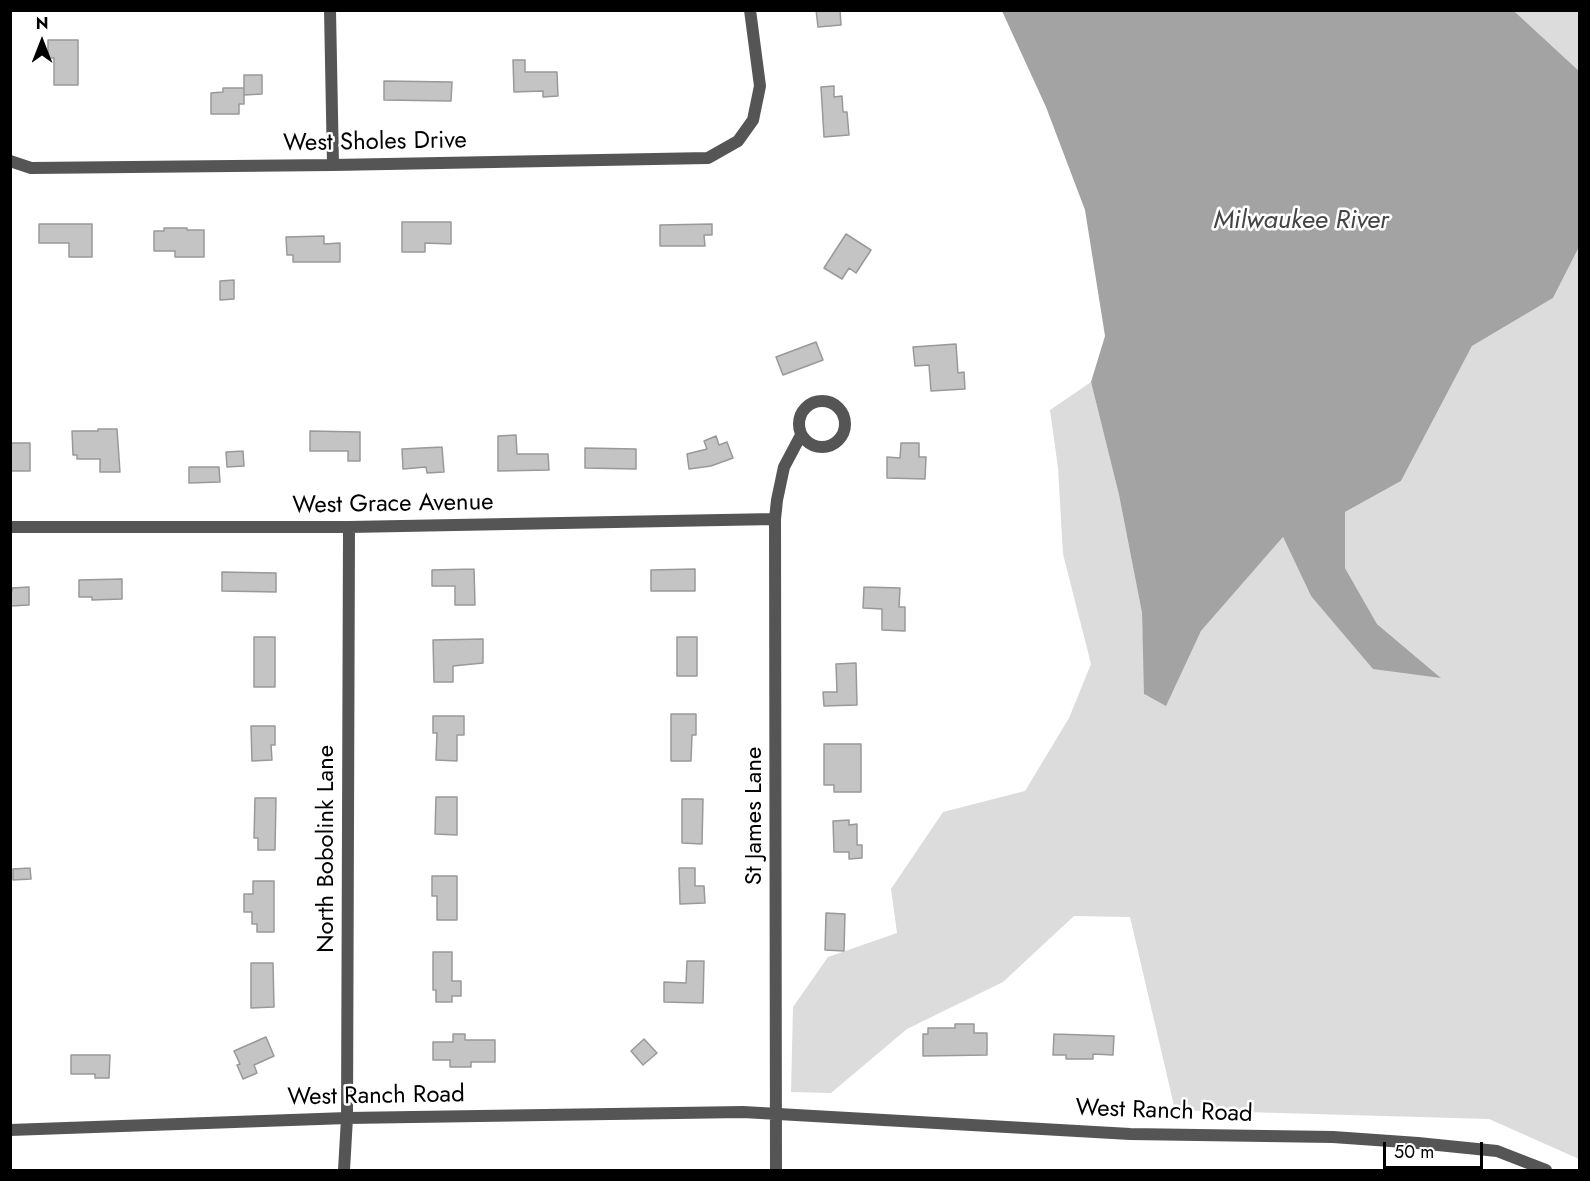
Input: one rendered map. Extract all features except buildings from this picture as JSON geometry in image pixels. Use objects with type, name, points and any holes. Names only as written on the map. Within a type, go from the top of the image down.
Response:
[{"type":"street","points":[[330,10],[333,165]]},
{"type":"street","name":"West Sholes Drive","points":[[10,161],[31,168],[708,158],[738,141],[753,120],[760,86],[750,10]]},
{"type":"street","name":"St James Lane","points":[[776,1170],[775,519],[784,467],[801,435]]},
{"type":"street","name":"West Grace Avenue","points":[[10,527],[348,527],[775,519]]},
{"type":"street","name":"North Bobolink Lane","points":[[344,1170],[347,1118],[348,527]]},
{"type":"street","name":"West Ranch Road","points":[[10,1130],[347,1118],[743,1112],[1130,1134],[1334,1137],[1418,1143],[1497,1151],[1546,1170]]},
{"type":"shaded area","points":[[1514,11],[1579,11],[1579,71]]},
{"type":"shaded area","points":[[1579,247],[1579,1159],[1489,1119],[1175,1110],[1130,917],[1074,916],[1003,982],[907,1029],[831,1093],[791,1092],[793,1007],[828,957],[897,933],[891,889],[943,812],[1025,791],[1069,718],[1091,664],[1063,554],[1058,468],[1050,410],[1091,382],[1119,495],[1142,613],[1145,695],[1166,705],[1201,631],[1283,537],[1311,596],[1440,677],[1377,624],[1345,568],[1345,512],[1401,481],[1472,346],[1553,298]]},
{"type":"water","name":"Milwaukee River","points":[[1002,11],[1514,11],[1579,71],[1579,247],[1553,298],[1472,346],[1401,481],[1345,512],[1345,568],[1377,624],[1441,678],[1373,669],[1311,596],[1283,537],[1201,631],[1166,706],[1144,694],[1142,613],[1119,495],[1091,382],[1105,336],[1085,210],[1046,107]]}]
